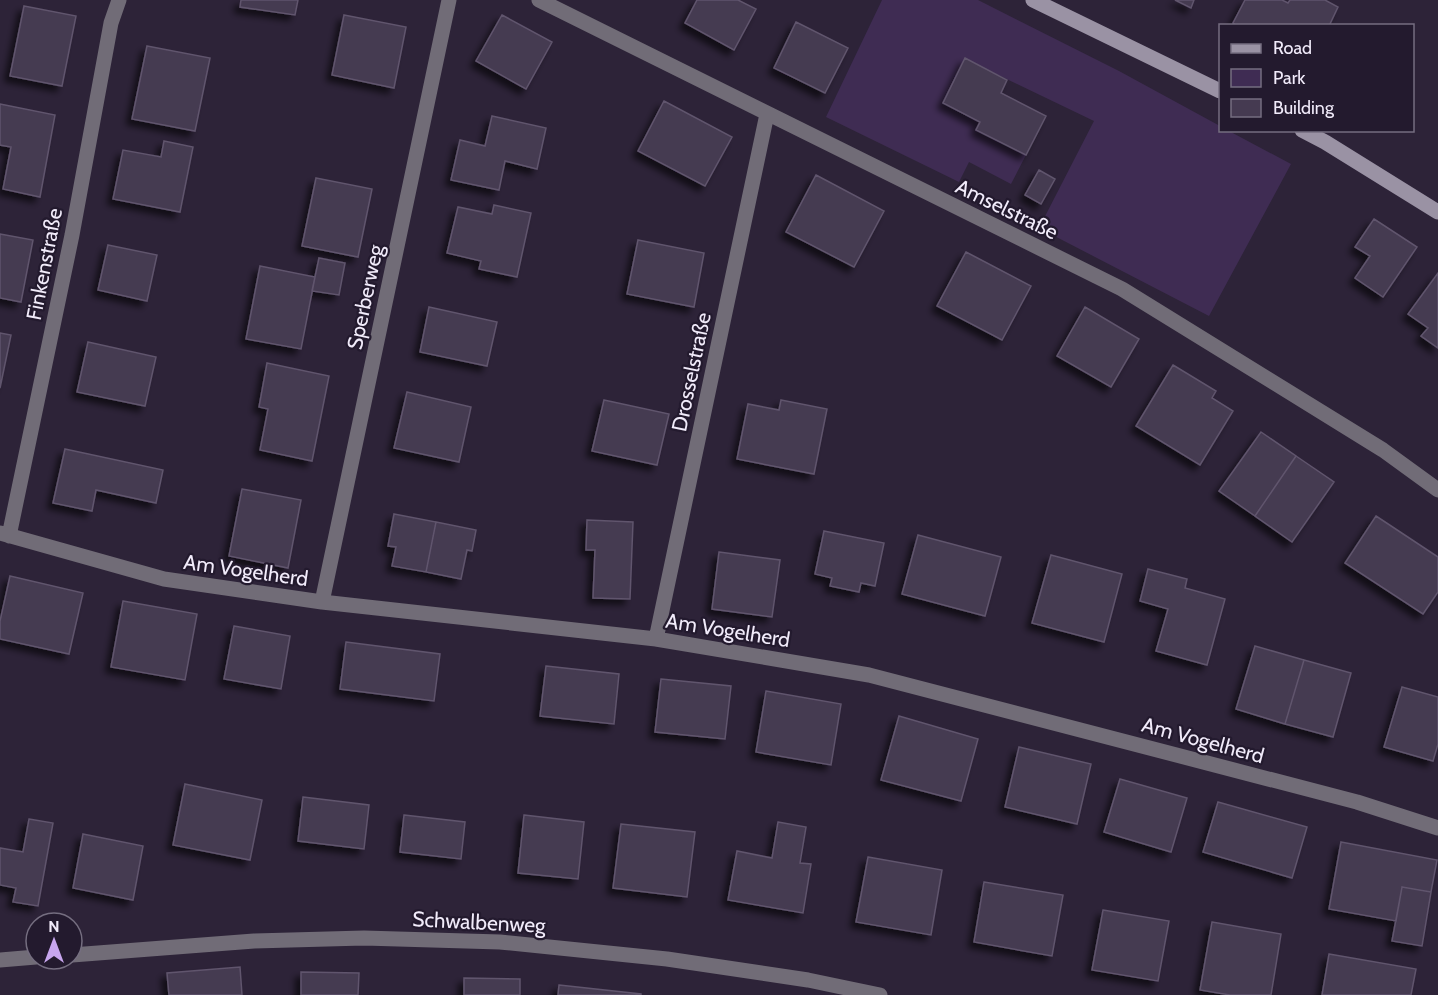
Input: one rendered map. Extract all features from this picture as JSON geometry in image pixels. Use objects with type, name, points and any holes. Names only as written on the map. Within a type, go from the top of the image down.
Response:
[{"type":"street","name":"Finkenstraße","points":[[4,535],[72,235],[111,23],[119,0]]},
{"type":"street","name":"Sperberweg","points":[[322,602],[450,0]]},
{"type":"street","name":"Amselstraße","points":[[538,0],[1122,289],[1383,450],[1438,490]]},
{"type":"street","points":[[1033,0],[1219,90]]},
{"type":"street","name":"Drosselstraße","points":[[656,639],[767,114]]},
{"type":"street","points":[[1306,132],[1438,212]]},
{"type":"street","name":"Am Vogelherd","points":[[4,535],[164,579],[322,602],[656,639],[869,675],[1357,802],[1438,828]]},
{"type":"street","name":"Schwalbenweg","points":[[84,954],[254,941],[353,938],[500,942],[667,959],[807,980],[880,995]]},
{"type":"street","points":[[0,960],[24,958]]},
{"type":"green space","points":[[882,0],[978,0],[1119,71],[1219,125],[1219,132],[1231,132],[1291,164],[1209,316],[1039,228],[1094,121],[965,59],[943,103],[980,122],[977,130],[1026,155],[1011,184],[969,162],[959,182],[826,117]]},
{"type":"building","points":[[241,0],[298,0],[295,15],[240,7]]},
{"type":"building","points":[[697,0],[738,0],[756,9],[734,50],[685,23]]},
{"type":"building","points":[[1175,0],[1194,0],[1191,8]]},
{"type":"building","points":[[1245,0],[1282,0],[1288,3],[1290,0],[1325,0],[1338,7],[1330,24],[1233,23]]},
{"type":"building","points":[[24,6],[76,16],[62,86],[10,76]]},
{"type":"building","points":[[344,15],[406,27],[394,88],[332,75]]},
{"type":"building","points":[[502,15],[552,42],[526,89],[476,61]]},
{"type":"building","points":[[796,22],[848,48],[825,93],[774,68]]},
{"type":"building","points":[[147,46],[210,58],[195,131],[132,119]]},
{"type":"building","points":[[965,58],[1007,80],[1001,93],[1046,116],[1026,155],[976,130],[980,122],[943,103]]},
{"type":"building","points":[[664,101],[732,137],[705,186],[638,151]]},
{"type":"building","points":[[0,104],[55,115],[40,197],[3,189],[11,147],[0,145]]},
{"type":"building","points":[[492,116],[546,128],[537,169],[505,161],[499,190],[451,180],[460,140],[485,146]]},
{"type":"building","points":[[164,141],[193,147],[180,212],[113,199],[123,150],[161,157]]},
{"type":"building","points":[[1039,170],[1055,179],[1041,204],[1025,195]]},
{"type":"building","points":[[816,175],[884,211],[854,267],[786,232]]},
{"type":"building","points":[[316,178],[372,189],[358,257],[302,246]]},
{"type":"building","points":[[494,205],[531,213],[517,277],[479,269],[481,261],[447,253],[458,207],[492,214]]},
{"type":"building","points":[[1374,219],[1417,247],[1383,297],[1355,278],[1370,256],[1355,247]]},
{"type":"building","points":[[0,234],[33,240],[21,302],[0,298]]},
{"type":"building","points":[[638,240],[704,253],[694,307],[627,294]]},
{"type":"building","points":[[108,245],[157,255],[147,301],[98,290]]},
{"type":"building","points":[[966,252],[1031,286],[1002,340],[937,306]]},
{"type":"building","points":[[319,258],[345,263],[339,295],[312,291]]},
{"type":"building","points":[[260,266],[315,277],[301,349],[246,339]]},
{"type":"building","points":[[1438,273],[1438,348],[1421,336],[1428,328],[1408,314]]},
{"type":"building","points":[[429,307],[497,322],[487,366],[420,352]]},
{"type":"building","points":[[1085,307],[1139,339],[1111,387],[1057,356]]},
{"type":"building","points":[[0,333],[11,335],[0,388]]},
{"type":"building","points":[[88,342],[156,357],[145,406],[77,392]]},
{"type":"building","points":[[267,363],[329,376],[312,461],[260,450],[268,409],[259,407]]},
{"type":"building","points":[[1173,365],[1216,391],[1212,398],[1233,411],[1200,465],[1136,426]]},
{"type":"building","points":[[407,392],[471,407],[459,462],[394,448]]},
{"type":"building","points":[[604,400],[669,414],[657,465],[592,451]]},
{"type":"building","points":[[781,400],[827,409],[814,474],[737,459],[748,404],[779,410]]},
{"type":"building","points":[[1261,432],[1296,456],[1255,516],[1219,491]]},
{"type":"building","points":[[65,449],[163,470],[156,503],[96,490],[92,511],[53,503]]},
{"type":"building","points":[[1296,456],[1334,482],[1292,542],[1255,516]]},
{"type":"building","points":[[242,489],[301,500],[288,568],[229,556]]},
{"type":"building","points":[[394,514],[436,522],[426,572],[392,566],[396,547],[388,546]]},
{"type":"building","points":[[1376,516],[1438,557],[1438,592],[1423,614],[1345,563]]},
{"type":"building","points":[[587,520],[633,522],[630,599],[593,598],[595,550],[586,550]]},
{"type":"building","points":[[436,522],[476,530],[472,551],[467,550],[461,579],[426,572]]},
{"type":"building","points":[[824,531],[884,543],[875,586],[861,583],[859,592],[830,586],[832,578],[815,574]]},
{"type":"building","points":[[918,535],[1001,557],[985,616],[902,594]]},
{"type":"building","points":[[719,552],[780,560],[772,617],[712,609]]},
{"type":"building","points":[[1051,555],[1122,574],[1104,642],[1032,623]]},
{"type":"building","points":[[1148,569],[1187,579],[1185,588],[1225,599],[1207,665],[1156,651],[1168,609],[1140,601]]},
{"type":"building","points":[[10,576],[83,593],[69,654],[0,639],[0,621]]},
{"type":"building","points":[[123,601],[197,614],[185,680],[111,667]]},
{"type":"building","points":[[234,626],[290,636],[281,689],[224,679]]},
{"type":"building","points":[[346,642],[440,654],[434,701],[340,689]]},
{"type":"building","points":[[1255,646],[1304,660],[1285,724],[1236,709]]},
{"type":"building","points":[[1304,660],[1351,673],[1333,737],[1285,724]]},
{"type":"building","points":[[546,666],[619,674],[614,724],[540,716]]},
{"type":"building","points":[[661,679],[731,686],[725,739],[655,732]]},
{"type":"building","points":[[1402,687],[1438,697],[1438,744],[1433,761],[1384,747]]},
{"type":"building","points":[[766,691],[841,704],[831,765],[756,752]]},
{"type":"building","points":[[899,716],[978,739],[961,801],[881,780]]},
{"type":"building","points":[[1019,747],[1091,764],[1077,824],[1005,807]]},
{"type":"building","points":[[1120,779],[1187,798],[1171,852],[1104,832]]},
{"type":"building","points":[[185,784],[262,800],[250,860],[173,845]]},
{"type":"building","points":[[303,797],[369,805],[364,849],[298,841]]},
{"type":"building","points":[[1218,802],[1307,827],[1292,878],[1203,852]]},
{"type":"building","points":[[404,815],[465,822],[461,859],[400,852]]},
{"type":"building","points":[[524,815],[584,822],[578,879],[518,873]]},
{"type":"building","points":[[29,819],[53,823],[38,906],[13,902],[16,888],[0,885],[0,848],[23,852]]},
{"type":"building","points":[[778,822],[806,827],[800,863],[811,864],[803,913],[728,900],[737,851],[772,858]]},
{"type":"building","points":[[621,824],[695,832],[687,897],[613,888]]},
{"type":"building","points":[[83,834],[143,846],[133,900],[73,888]]},
{"type":"building","points":[[1341,842],[1437,860],[1431,892],[1402,887],[1396,921],[1329,909]]},
{"type":"building","points":[[868,857],[942,870],[931,935],[856,922]]},
{"type":"building","points":[[984,882],[1063,895],[1052,956],[974,942]]},
{"type":"building","points":[[1402,887],[1431,892],[1422,946],[1392,941]]},
{"type":"building","points":[[1103,910],[1169,921],[1158,981],[1092,970]]},
{"type":"building","points":[[1212,922],[1281,934],[1271,995],[1230,995],[1200,990]]},
{"type":"building","points":[[1329,954],[1416,969],[1411,995],[1322,995]]},
{"type":"building","points":[[240,967],[242,995],[169,995],[167,973]]},
{"type":"building","points":[[301,972],[359,973],[358,995],[301,995]]},
{"type":"building","points":[[464,978],[520,979],[520,995],[464,995]]},
{"type":"building","points":[[559,985],[641,994],[641,995],[558,995]]}]
